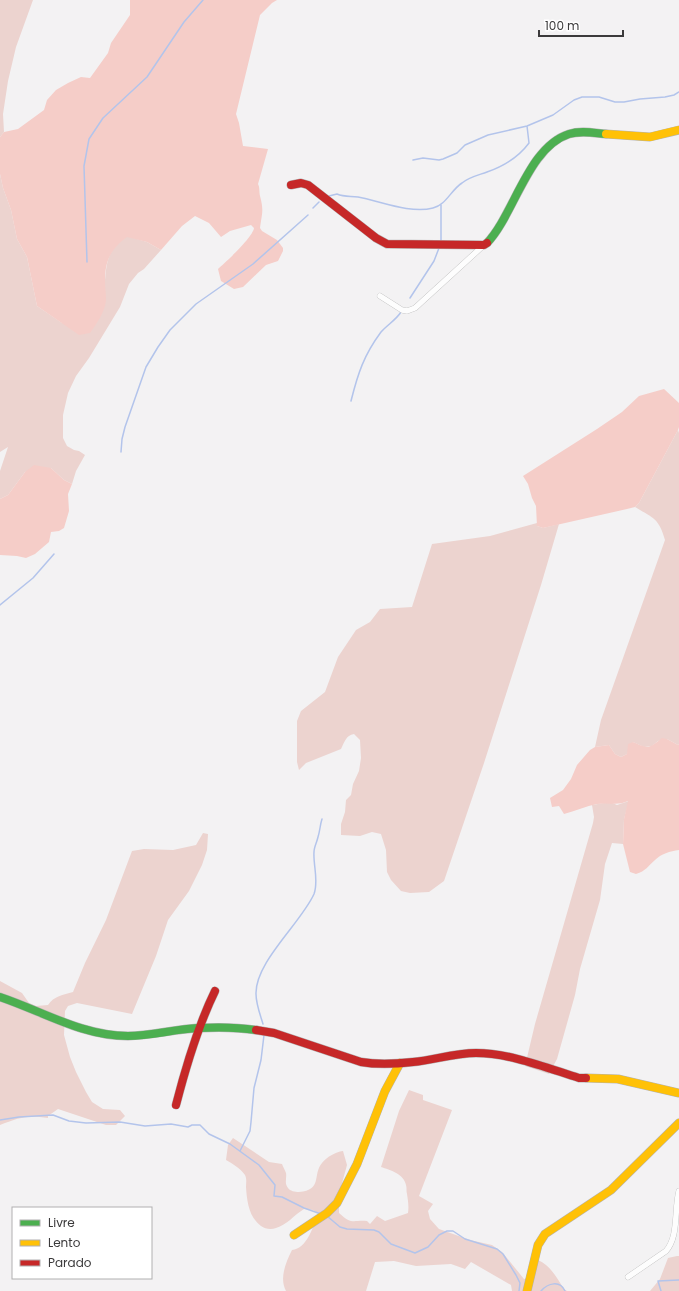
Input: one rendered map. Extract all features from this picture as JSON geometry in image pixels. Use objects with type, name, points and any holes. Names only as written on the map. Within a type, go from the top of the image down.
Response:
[{"type":"street","points":[[380,296],[406,311],[410,311],[428,297],[492,237],[528,175],[544,152],[557,140],[573,133],[583,132],[650,137],[679,130]]},
{"type":"street","points":[[290,185],[301,183],[308,185],[376,238],[387,244],[484,245]]},
{"type":"street","points":[[176,1105],[185,1065],[198,1028],[215,991]]},
{"type":"street","points":[[0,997],[18,1003],[69,1025],[98,1033],[128,1036],[198,1028],[223,1027],[258,1030],[280,1035],[361,1062],[374,1064],[413,1062],[460,1054],[477,1053],[519,1059],[579,1078],[618,1079],[679,1093]]},
{"type":"street","points":[[294,1235],[324,1215],[337,1203],[357,1164],[385,1091],[400,1063]]},
{"type":"street","points":[[527,1291],[538,1245],[545,1234],[611,1190],[679,1123]]},
{"type":"street","points":[[628,1277],[666,1251],[670,1246],[679,1191]]},
{"type":"shaded area","points":[[0,0],[33,0],[16,47],[8,81],[3,114],[4,132],[0,137]]},
{"type":"shaded area","points":[[130,0],[277,0],[260,15],[236,114],[243,146],[268,149],[258,184],[262,205],[260,228],[262,231],[277,240],[283,248],[283,251],[278,261],[266,265],[243,287],[234,289],[221,281],[218,269],[249,237],[254,228],[251,225],[230,231],[221,237],[209,223],[195,216],[182,226],[161,250],[147,242],[127,237],[121,241],[113,251],[106,267],[106,300],[102,313],[90,333],[79,335],[37,306],[27,257],[17,239],[11,210],[3,188],[0,174],[0,137],[4,132],[18,129],[44,110],[47,100],[56,90],[81,77],[90,78],[108,53],[111,43],[130,15]]},
{"type":"shaded area","points":[[0,174],[3,188],[11,210],[17,239],[27,257],[37,306],[62,323],[105,280],[110,255],[116,246],[127,236],[147,242],[161,250],[129,284],[120,307],[89,358],[76,376],[68,393],[63,415],[63,438],[67,446],[85,455],[76,471],[72,484],[64,480],[51,468],[25,472],[8,495],[0,499],[0,471],[8,447],[0,452]]},
{"type":"shaded area","points":[[664,389],[679,403],[679,427],[639,503],[635,507],[543,528],[537,526],[536,506],[528,484],[523,476],[622,412],[639,396]]},
{"type":"shaded area","points":[[678,430],[679,744],[678,745],[667,739],[658,741],[652,746],[644,747],[633,742],[627,754],[621,757],[615,754],[609,745],[595,747],[601,720],[665,540],[658,523],[651,516],[635,507],[639,503]]},
{"type":"shaded area","points":[[34,465],[51,468],[64,480],[72,484],[68,494],[69,511],[64,528],[59,531],[51,532],[49,542],[35,554],[26,558],[0,555],[0,499],[8,495],[25,472]]},
{"type":"shaded area","points":[[537,523],[537,526],[543,528],[559,524],[484,763],[444,881],[429,892],[410,893],[401,891],[391,880],[387,872],[386,850],[381,834],[372,832],[360,836],[341,835],[341,824],[345,812],[346,800],[351,795],[353,784],[359,771],[361,758],[360,740],[354,734],[351,735],[341,749],[306,763],[299,770],[297,762],[297,721],[301,711],[325,692],[338,657],[356,630],[370,622],[380,609],[412,607],[432,544],[490,536]]},
{"type":"shaded area","points":[[662,738],[678,745],[679,744],[679,850],[660,856],[645,870],[636,874],[630,872],[623,844],[624,819],[628,801],[621,803],[597,804],[564,814],[559,806],[552,807],[550,798],[563,790],[571,779],[577,765],[590,750],[595,747],[609,745],[615,754],[621,757],[627,754],[628,744],[633,742],[648,747]]},
{"type":"shaded area","points":[[629,801],[624,819],[623,844],[612,843],[605,864],[600,900],[580,969],[575,995],[557,1059],[549,1074],[525,1066],[535,1024],[593,823],[594,817],[592,805],[610,802],[617,805]]},
{"type":"shaded area","points":[[203,833],[208,834],[207,850],[202,865],[189,891],[168,920],[156,956],[132,1014],[77,1003],[68,1006],[65,1011],[64,1035],[70,1057],[86,1092],[92,1102],[103,1109],[120,1110],[125,1116],[116,1125],[106,1125],[58,1109],[48,1116],[48,1118],[24,1117],[0,1125],[0,981],[22,993],[29,1003],[36,1006],[48,1005],[56,998],[73,992],[106,920],[132,851],[144,849],[173,850],[196,845]]},
{"type":"shaded area","points":[[409,1090],[423,1095],[423,1100],[452,1110],[419,1196],[433,1204],[428,1211],[430,1219],[439,1229],[470,1240],[492,1245],[502,1252],[524,1279],[529,1278],[538,1260],[542,1262],[550,1268],[564,1289],[567,1291],[512,1291],[511,1285],[471,1262],[465,1269],[451,1264],[416,1266],[394,1261],[375,1262],[366,1291],[286,1291],[283,1275],[292,1250],[297,1249],[306,1241],[318,1213],[313,1210],[304,1209],[280,1227],[270,1229],[261,1226],[251,1214],[249,1209],[245,1175],[239,1168],[226,1160],[228,1145],[233,1138],[269,1162],[282,1164],[286,1173],[288,1188],[297,1192],[306,1191],[311,1188],[316,1181],[319,1168],[322,1163],[331,1155],[343,1151],[347,1165],[339,1194],[339,1213],[350,1221],[367,1221],[370,1224],[377,1216],[385,1221],[408,1213],[405,1181],[400,1175],[381,1167],[399,1111]]},
{"type":"shaded area","points":[[679,1256],[679,1291],[650,1291],[660,1279],[668,1258]]},
{"type":"waterway","points":[[87,262],[84,166],[89,139],[103,118],[147,77],[184,22],[203,0]]},
{"type":"waterway","points":[[413,160],[423,158],[443,159],[457,153],[465,145],[488,135],[527,126],[553,115],[574,100],[582,97],[599,97],[615,102],[624,102],[665,97],[679,92]]},
{"type":"waterway","points":[[329,196],[337,194],[358,197],[405,208],[433,208],[445,201],[458,186],[465,181],[499,167],[520,153],[529,143],[527,126]]},
{"type":"waterway","points":[[313,208],[319,202]]},
{"type":"waterway","points":[[441,205],[441,241]]},
{"type":"waterway","points":[[121,452],[125,427],[146,367],[170,330],[196,304],[253,264],[308,215]]},
{"type":"waterway","points":[[410,298],[434,261],[439,248]]},
{"type":"waterway","points":[[351,401],[359,373],[370,349],[381,332],[397,318],[401,312]]},
{"type":"waterway","points":[[0,605],[33,578],[54,554]]},
{"type":"waterway","points":[[263,1024],[256,998],[258,982],[270,956],[308,905],[314,894],[316,884],[314,850],[322,819]]},
{"type":"waterway","points":[[240,1151],[250,1131],[254,1088],[261,1060],[264,1035]]},
{"type":"waterway","points":[[0,1120],[19,1117],[53,1115],[69,1121],[86,1123],[120,1122],[145,1126],[171,1124],[188,1127],[192,1125],[200,1125],[209,1134],[230,1144],[259,1165],[275,1185],[274,1196],[282,1197],[304,1208],[321,1214]]},
{"type":"waterway","points":[[327,1216],[340,1227],[347,1229],[374,1230],[379,1232],[391,1244],[415,1253],[428,1247],[439,1235],[447,1231],[453,1231],[465,1239],[497,1249],[503,1254],[520,1283],[519,1291]]},
{"type":"waterway","points":[[661,1291],[658,1281],[679,1280]]},
{"type":"waterway","points":[[541,1291],[547,1286],[554,1284],[560,1285],[565,1291]]},
{"type":"traffic: fast","points":[[487,243],[497,231],[532,167],[555,141],[569,134],[578,132],[606,134]]},
{"type":"traffic: fast","points":[[0,997],[62,1022],[94,1032],[111,1035],[137,1036],[189,1029],[220,1027],[256,1030]]},
{"type":"traffic: slow","points":[[606,134],[650,137],[679,130]]},
{"type":"traffic: slow","points":[[294,1235],[327,1213],[337,1203],[357,1164],[385,1091],[400,1063]]},
{"type":"traffic: slow","points":[[586,1078],[618,1079],[679,1093]]},
{"type":"traffic: slow","points":[[527,1291],[538,1245],[545,1234],[611,1190],[679,1123]]},
{"type":"traffic: jam","points":[[291,185],[301,183],[308,185],[376,238],[387,244],[484,245],[487,243]]},
{"type":"traffic: jam","points":[[176,1105],[192,1047],[215,991]]},
{"type":"traffic: jam","points":[[256,1030],[274,1033],[367,1063],[400,1063],[476,1053],[515,1058],[579,1078],[586,1078]]}]
